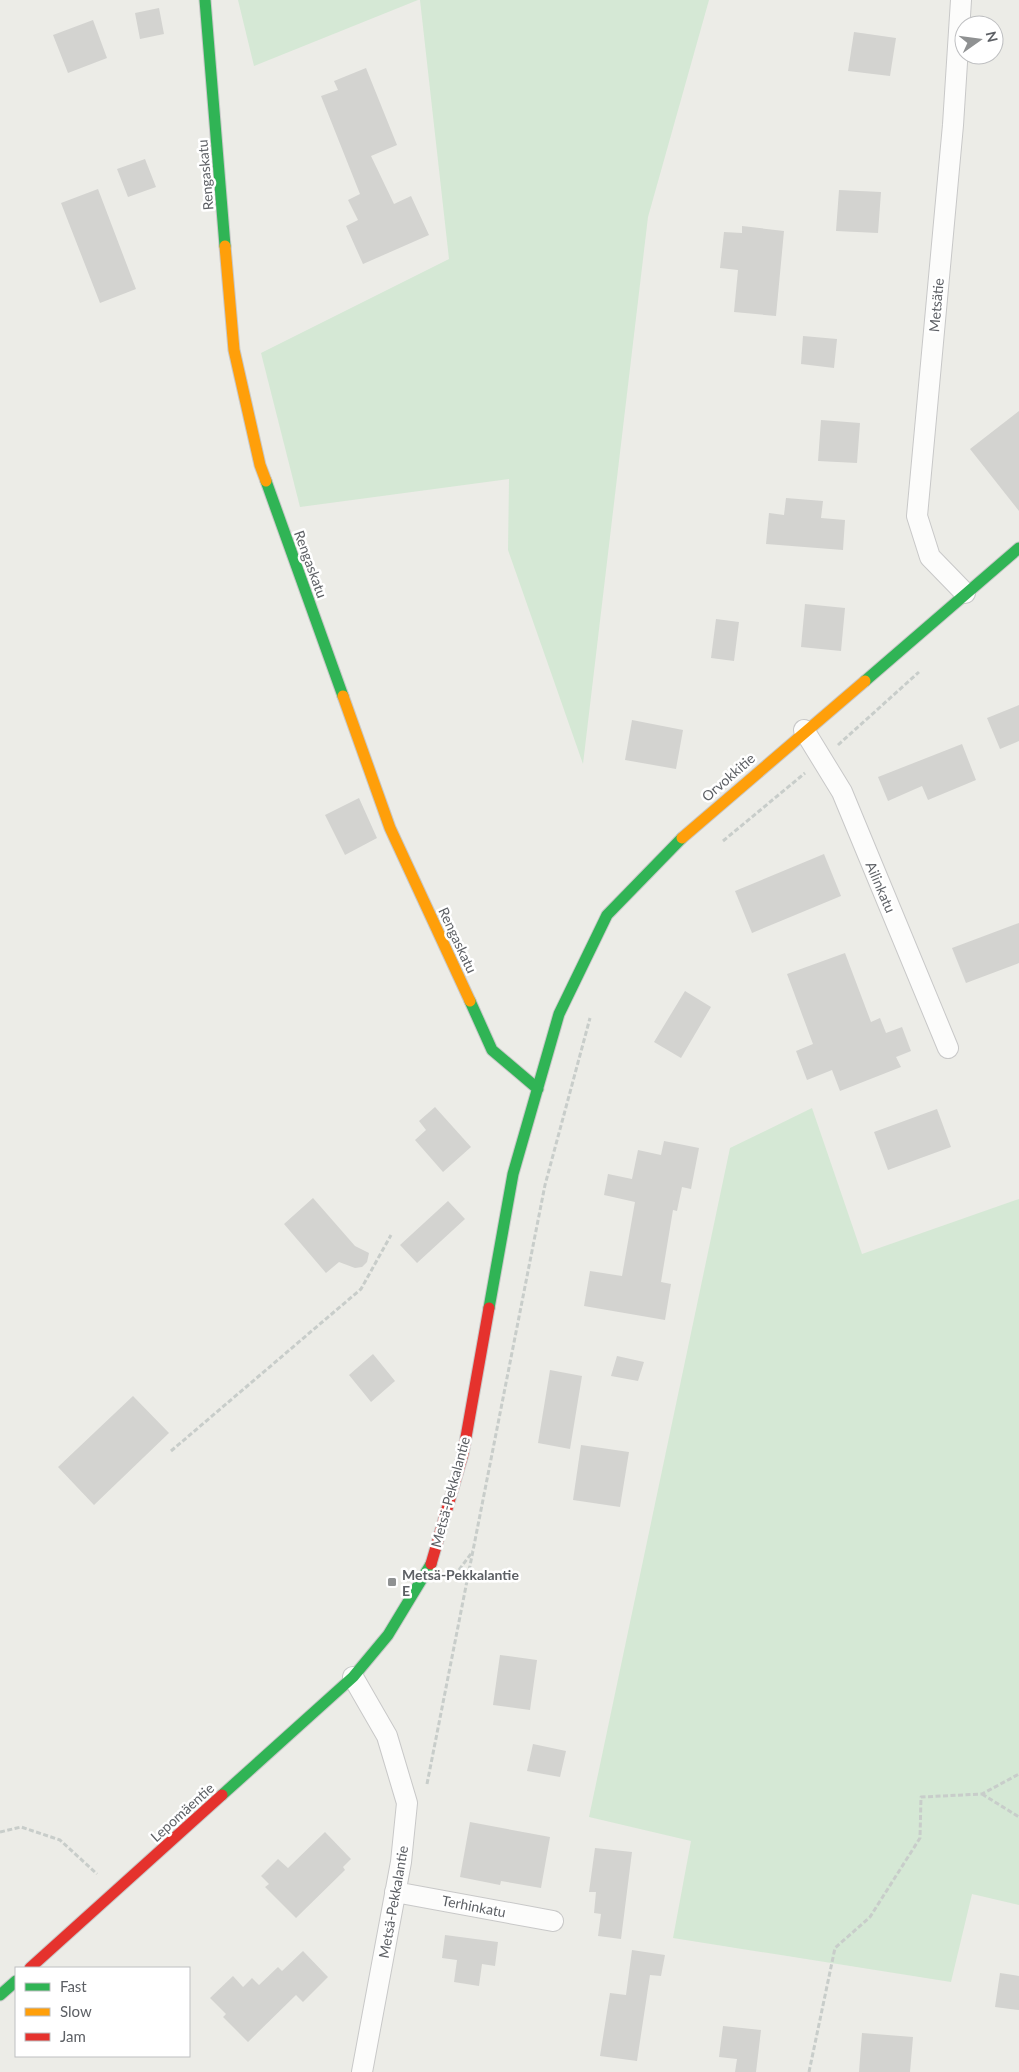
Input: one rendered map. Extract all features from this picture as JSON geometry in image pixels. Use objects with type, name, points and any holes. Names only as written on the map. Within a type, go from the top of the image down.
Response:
[{"type":"street","name":"Rengaskatu","points":[[205,0],[234,350],[260,466],[390,828],[492,1050],[538,1089]]},
{"type":"street","name":"Metsätie","points":[[961,0],[952,125],[917,516],[930,557],[965,593]]},
{"type":"street","name":"Orvokkitie","points":[[538,1089],[559,1014],[607,915],[676,843],[804,730],[1019,548]]},
{"type":"street","name":"Ailinkatu","points":[[804,730],[842,792],[948,1048]]},
{"type":"street","name":"Metsä-Pekkalantie","points":[[362,2072],[402,1862],[408,1803],[387,1736],[353,1677],[388,1635],[431,1564],[463,1454],[513,1174],[538,1089]]},
{"type":"street","name":"Lepomäentie","points":[[31,1967],[353,1677]]},
{"type":"street","name":"Terhinkatu","points":[[395,1892],[552,1921]]},
{"type":"street","points":[[0,1995],[15,1982]]},
{"type":"path","points":[[718,845],[823,759],[926,667]]},
{"type":"path","points":[[426,1792],[545,1184],[590,1017]]},
{"type":"path","points":[[171,1451],[361,1289],[391,1235]]},
{"type":"path","points":[[456,1574],[474,1550]]},
{"type":"path","points":[[809,2072],[835,1948],[870,1918],[920,1838],[920,1797],[982,1794],[1019,1774]]},
{"type":"path","points":[[982,1794],[1019,1817]]},
{"type":"path","points":[[0,1832],[21,1827],[60,1840],[116,1891]]},
{"type":"green space","points":[[238,0],[418,0],[254,66]]},
{"type":"green space","points":[[420,0],[709,0],[648,217],[583,764],[508,550],[509,479],[300,507],[261,353],[449,259]]},
{"type":"green space","points":[[812,1108],[862,1254],[1019,1199],[1019,1905],[972,1894],[951,1982],[673,1938],[691,1841],[589,1817],[730,1148]]},
{"type":"building","points":[[159,8],[164,34],[140,39],[135,13]]},
{"type":"building","points":[[93,20],[107,58],[68,73],[53,35]]},
{"type":"building","points":[[854,32],[896,38],[890,76],[848,71]]},
{"type":"building","points":[[366,68],[397,145],[371,156],[394,204],[411,196],[429,235],[363,264],[346,226],[358,220],[348,200],[360,194],[321,96],[338,90],[334,81]]},
{"type":"building","points":[[145,159],[156,187],[128,197],[117,169]]},
{"type":"building","points":[[98,189],[136,289],[100,303],[61,203]]},
{"type":"building","points":[[839,190],[881,192],[878,233],[836,231]]},
{"type":"building","points":[[742,226],[784,231],[776,316],[734,312],[738,270],[720,268],[724,232],[742,233]]},
{"type":"building","points":[[803,336],[837,339],[834,368],[801,364]]},
{"type":"building","points":[[1019,411],[1019,511],[970,449]]},
{"type":"building","points":[[821,420],[860,423],[857,463],[818,461]]},
{"type":"building","points":[[786,498],[823,501],[821,518],[845,520],[843,550],[766,544],[769,513],[784,515]]},
{"type":"building","points":[[805,604],[845,608],[841,651],[801,647]]},
{"type":"building","points":[[716,619],[739,622],[734,661],[711,658]]},
{"type":"building","points":[[1019,705],[1019,741],[1000,749],[987,718]]},
{"type":"building","points":[[632,720],[683,730],[676,769],[625,760]]},
{"type":"building","points":[[962,744],[976,780],[928,800],[922,786],[888,801],[878,777]]},
{"type":"building","points":[[359,798],[377,838],[345,855],[325,815]]},
{"type":"building","points":[[824,854],[841,896],[752,933],[735,891]]},
{"type":"building","points":[[1019,923],[1019,963],[966,983],[952,948]]},
{"type":"building","points":[[845,953],[871,1022],[880,1018],[886,1033],[902,1027],[911,1051],[896,1057],[901,1067],[840,1091],[832,1070],[807,1080],[796,1051],[813,1044],[787,974]]},
{"type":"building","points":[[685,991],[711,1007],[681,1058],[654,1042]]},
{"type":"building","points":[[435,1107],[471,1147],[443,1172],[415,1140],[426,1130],[419,1121]]},
{"type":"building","points":[[937,1109],[951,1147],[888,1170],[874,1132]]},
{"type":"building","points":[[664,1141],[699,1148],[691,1189],[682,1187],[677,1211],[673,1210],[661,1282],[671,1284],[665,1320],[584,1306],[590,1271],[622,1276],[635,1202],[604,1195],[608,1174],[632,1179],[638,1150],[661,1155]]},
{"type":"building","points":[[313,1198],[355,1246],[369,1253],[367,1262],[362,1267],[355,1268],[339,1262],[326,1273],[284,1224]]},
{"type":"building","points":[[448,1201],[465,1219],[417,1263],[400,1245]]},
{"type":"building","points":[[373,1354],[395,1381],[371,1402],[349,1375]]},
{"type":"building","points":[[617,1356],[644,1362],[638,1381],[611,1376]]},
{"type":"building","points":[[550,1370],[582,1376],[570,1449],[538,1443]]},
{"type":"building","points":[[133,1396],[169,1433],[94,1505],[58,1467]]},
{"type":"building","points":[[581,1445],[629,1452],[620,1507],[573,1500]]},
{"type":"building","points":[[500,1655],[537,1660],[530,1710],[493,1705]]},
{"type":"building","points":[[533,1744],[566,1751],[560,1777],[527,1771]]},
{"type":"building","points":[[470,1822],[550,1837],[541,1888],[501,1881],[500,1885],[460,1877]]},
{"type":"building","points":[[325,1832],[351,1859],[343,1867],[345,1870],[296,1918],[265,1887],[269,1884],[261,1876],[278,1859],[288,1868]]},
{"type":"building","points":[[595,1848],[632,1852],[621,1939],[598,1936],[601,1914],[594,1913],[596,1892],[589,1892]]},
{"type":"building","points":[[445,1935],[498,1942],[495,1966],[482,1964],[479,1986],[454,1982],[457,1960],[442,1958]]},
{"type":"building","points":[[632,1950],[665,1955],[661,1976],[650,1975],[637,2061],[600,2056],[610,1993],[626,1995]]},
{"type":"building","points":[[303,1951],[328,1977],[303,2002],[296,1995],[248,2042],[223,2017],[226,2014],[210,1998],[233,1976],[243,1987],[252,1978],[259,1985],[278,1967],[282,1971]]},
{"type":"building","points":[[1000,1973],[1019,1976],[1019,2010],[995,2007]]},
{"type":"building","points":[[723,2026],[761,2030],[756,2072],[735,2072],[737,2059],[719,2057]]},
{"type":"building","points":[[862,2033],[913,2037],[910,2072],[859,2072]]},
{"type":"traffic: fast","points":[[205,0],[225,246]]},
{"type":"traffic: fast","points":[[266,481],[343,696]]},
{"type":"traffic: fast","points":[[865,681],[1019,548]]},
{"type":"traffic: fast","points":[[489,1308],[513,1174],[559,1014],[607,915],[682,838]]},
{"type":"traffic: fast","points":[[470,1001],[492,1050],[538,1089]]},
{"type":"traffic: fast","points":[[222,1795],[353,1677],[388,1635],[431,1564]]},
{"type":"traffic: fast","points":[[0,1995],[15,1982]]},
{"type":"traffic: slow","points":[[225,246],[234,350],[260,465],[266,481]]},
{"type":"traffic: slow","points":[[682,838],[865,681]]},
{"type":"traffic: slow","points":[[343,696],[390,828],[470,1001]]},
{"type":"traffic: jam","points":[[431,1564],[463,1454],[489,1308]]},
{"type":"traffic: jam","points":[[31,1967],[222,1795]]},
{"type":"place","name":"Metsä-Pekkalantie E","points":[[392,1582]]}]
